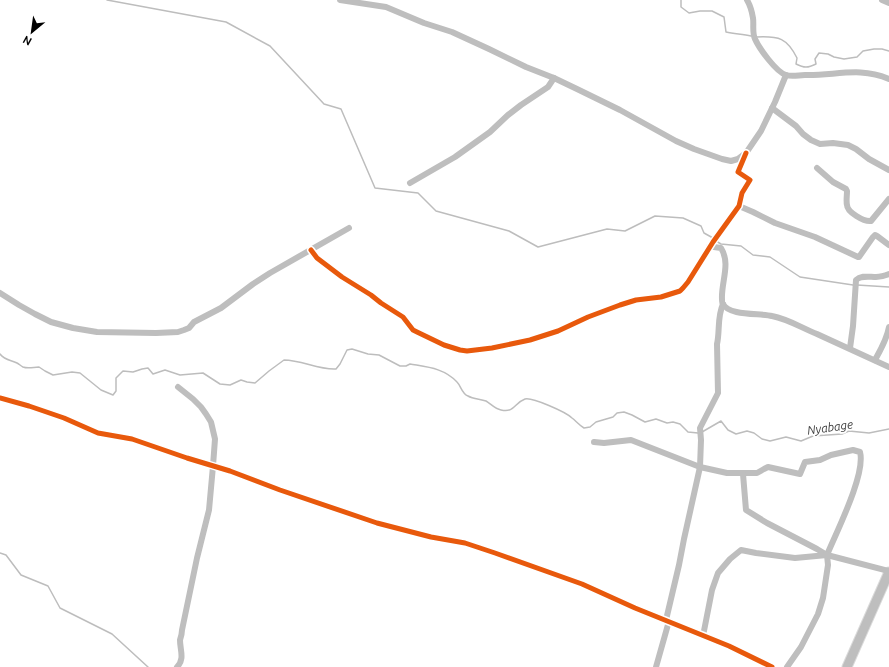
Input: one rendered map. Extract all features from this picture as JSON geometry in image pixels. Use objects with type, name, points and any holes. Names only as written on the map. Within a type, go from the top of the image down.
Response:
[{"type":"highway","points":[[847,667],[889,571]]},
{"type":"street","points":[[340,0],[386,7],[424,23],[452,32],[526,67],[554,78],[620,110],[676,141],[694,149],[731,161],[738,159],[746,153]]},
{"type":"street","points":[[747,0],[753,17],[754,37],[762,52],[780,72],[786,75],[816,75],[838,72],[858,72],[871,73],[889,79]]},
{"type":"street","points":[[882,0],[889,3]]},
{"type":"street","points":[[311,250],[317,258],[342,277],[403,317],[413,330],[444,345],[467,351],[492,348],[530,340],[558,331],[588,317],[620,305],[636,300],[661,297],[680,291],[688,282],[738,206],[742,193],[750,180],[738,172],[746,153],[761,131],[786,75]]},
{"type":"street","points":[[410,183],[455,157],[490,132],[512,112],[548,87],[554,78]]},
{"type":"street","points":[[772,108],[812,140],[820,144],[833,143],[848,145],[889,170]]},
{"type":"street","points":[[817,168],[833,182],[846,189],[846,206],[851,212],[865,221],[871,221],[889,200]]},
{"type":"street","points":[[738,206],[774,223],[815,237],[858,257],[875,235],[889,245]]},
{"type":"street","points":[[0,293],[51,322],[73,328],[104,332],[178,332],[189,328],[194,322],[221,308],[270,272],[349,228]]},
{"type":"street","points":[[656,667],[700,467],[702,440],[700,428],[718,393],[717,344],[719,337],[720,313],[723,304],[722,294],[725,274],[725,254],[720,248],[710,247]]},
{"type":"street","points":[[850,348],[856,279],[889,274]]},
{"type":"street","points":[[723,304],[728,310],[781,318],[889,367]]},
{"type":"street","points":[[875,360],[888,334],[889,327]]},
{"type":"street","points":[[177,667],[181,660],[180,641],[182,630],[209,510],[215,439],[211,422],[206,414],[193,399],[178,387]]},
{"type":"street","points":[[0,398],[64,418],[98,432],[132,439],[377,523],[431,537],[465,543],[495,553],[582,584],[635,608],[729,646],[772,667]]},
{"type":"street","points":[[594,442],[604,443],[631,440],[700,467],[727,473],[743,474],[757,473],[768,467],[800,474],[805,462],[820,460],[831,455],[853,450],[860,452],[862,457],[854,493],[827,555],[828,565],[823,598],[818,614],[801,647],[787,667]]},
{"type":"street","points":[[743,474],[746,510],[827,555],[889,571]]},
{"type":"street","points":[[703,636],[712,590],[718,573],[730,559],[741,550],[795,558],[827,555]]},
{"type":"waterway","points":[[107,0],[226,22],[270,46],[324,104],[341,109],[375,188],[418,193],[436,211],[509,231],[538,247],[607,229],[625,231],[655,216],[683,218],[701,226],[704,233],[713,238]]},
{"type":"waterway","points":[[681,0],[681,7],[689,13],[712,11],[724,17],[726,32],[751,36]]},
{"type":"waterway","points":[[757,37],[777,38],[786,42],[797,58],[796,64],[804,67],[816,64],[815,59],[819,53],[844,59],[857,57],[863,51],[874,49],[889,51]]},
{"type":"waterway","points":[[716,241],[721,244],[741,246],[753,255],[770,257],[800,277],[853,285]]},
{"type":"waterway","points":[[857,285],[889,287]]},
{"type":"waterway","name":"Nyabage","points":[[0,354],[6,359],[23,367],[39,367],[53,375],[72,372],[80,373],[101,390],[113,395],[116,391],[116,378],[123,371],[133,372],[148,368],[153,374],[165,370],[180,375],[203,373],[220,384],[230,385],[241,380],[255,383],[284,360],[291,360],[323,368],[336,369],[347,350],[352,349],[368,354],[379,355],[400,366],[410,364],[429,367],[441,371],[452,377],[466,395],[486,401],[495,408],[501,410],[506,411],[512,409],[521,401],[529,399],[569,415],[584,428],[590,427],[596,422],[613,417],[617,413],[624,412],[645,422],[656,419],[667,423],[673,422],[680,424],[688,432],[698,433]]},
{"type":"waterway","name":"Nyabage","points":[[702,432],[721,421],[728,430],[736,434],[747,431],[754,433],[762,439],[770,441],[786,437],[801,441],[813,436],[842,434],[849,431],[869,433],[889,429]]},
{"type":"waterway","points":[[0,553],[6,555],[21,575],[48,586],[60,608],[112,634],[148,667]]},
{"type":"cycle path","points":[[311,250],[317,258],[342,277],[403,317],[413,330],[444,345],[467,351],[492,348],[530,340],[558,331],[588,317],[620,305],[636,300],[661,297],[680,291],[688,282],[713,242],[739,206],[742,193],[750,180],[738,172],[746,153]]},
{"type":"cycle path","points":[[0,398],[64,418],[98,433],[132,439],[230,471],[280,490],[377,523],[431,537],[465,543],[495,553],[582,584],[635,608],[729,646],[772,667]]}]
